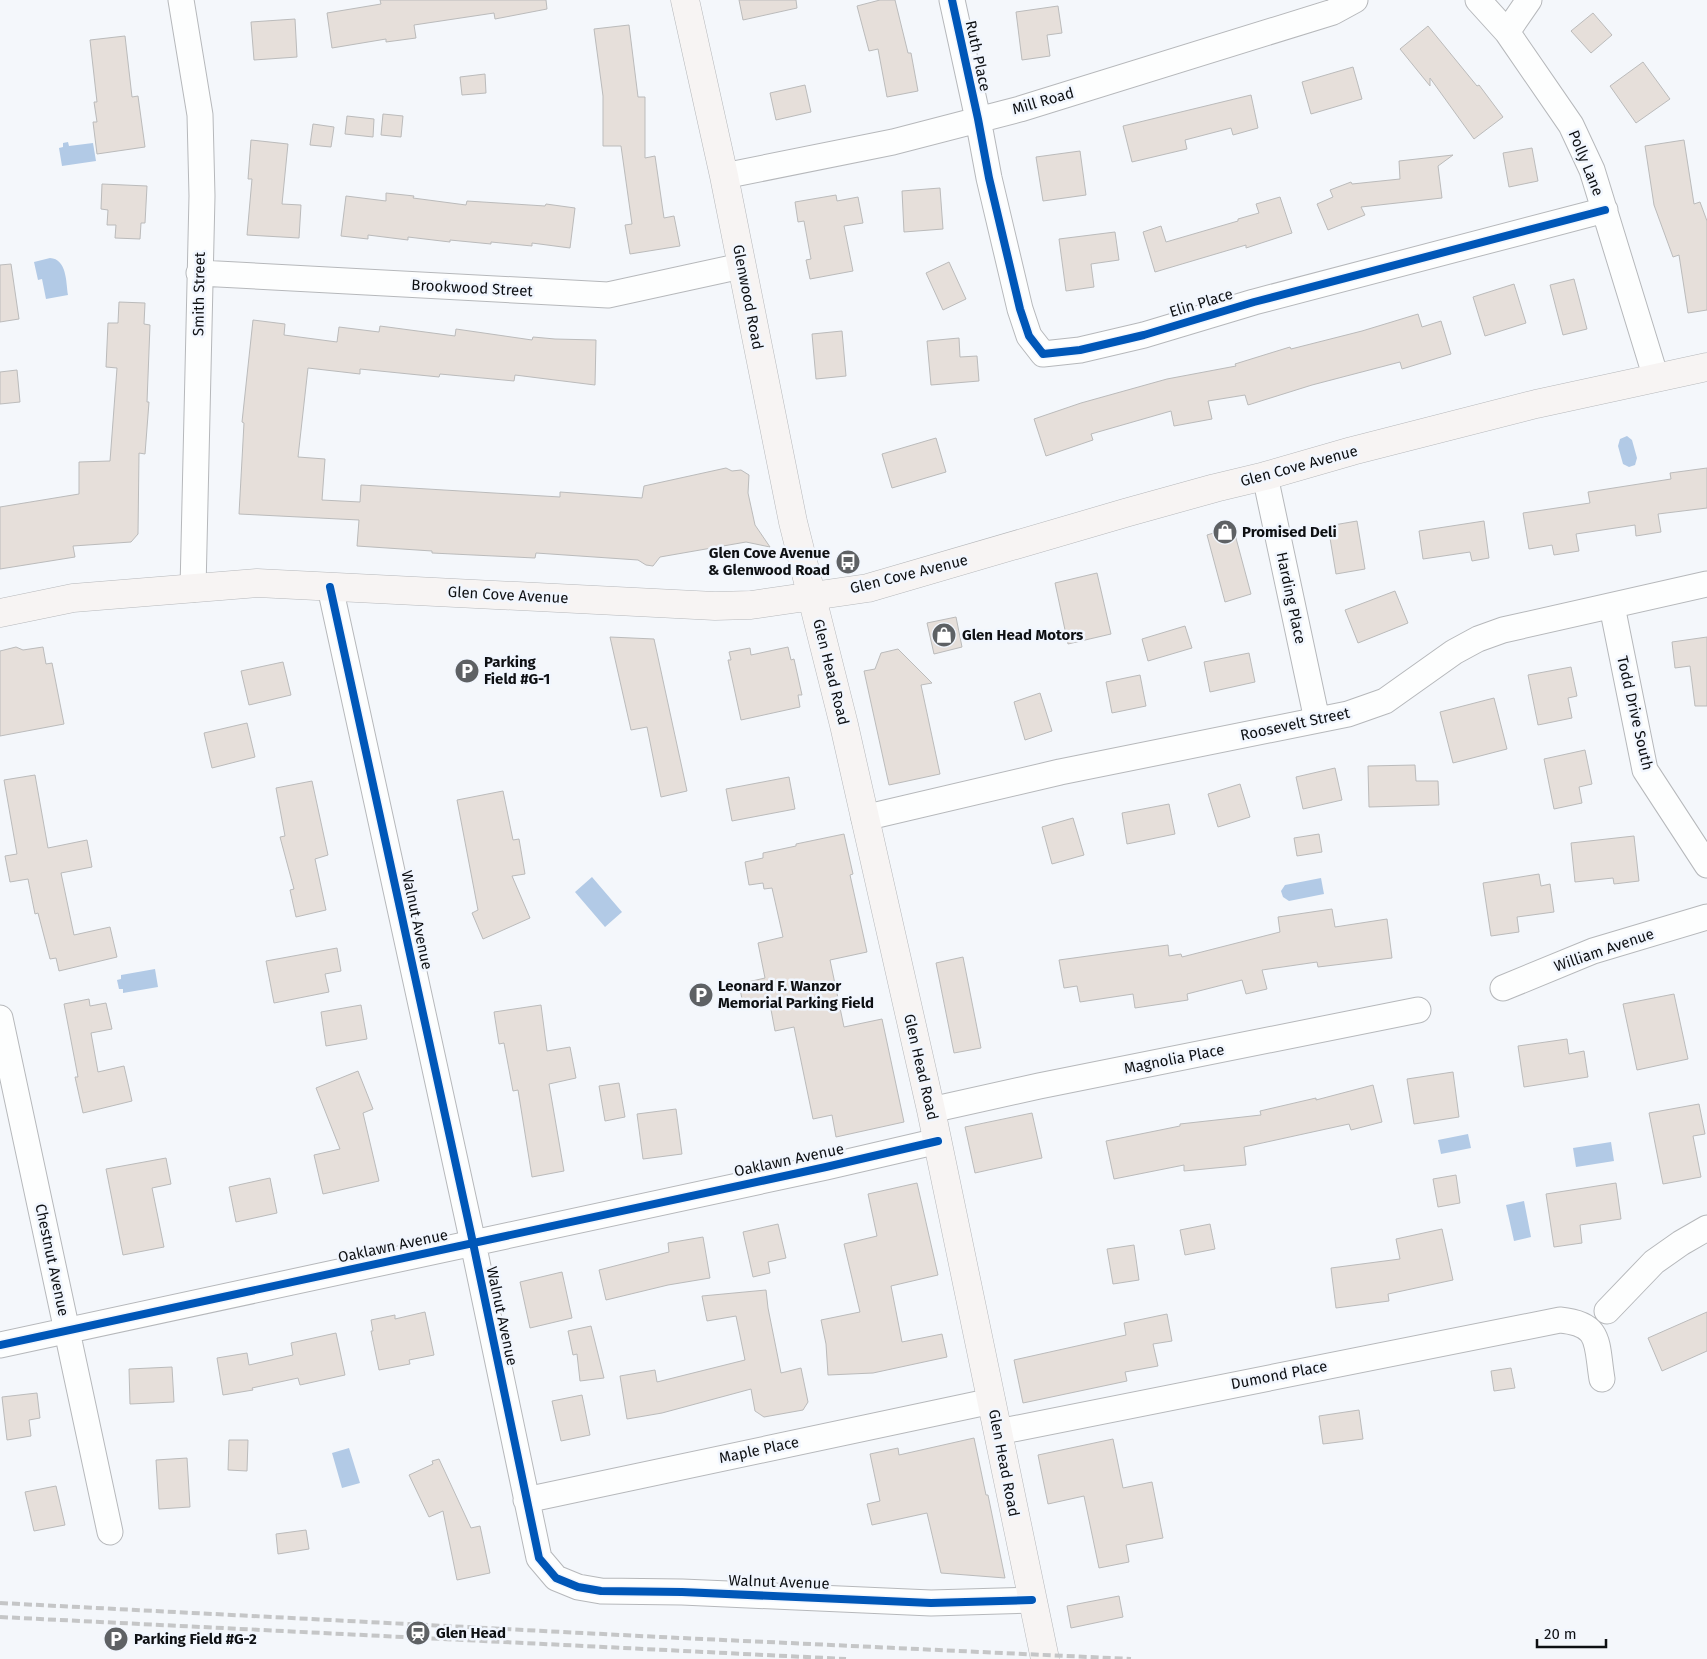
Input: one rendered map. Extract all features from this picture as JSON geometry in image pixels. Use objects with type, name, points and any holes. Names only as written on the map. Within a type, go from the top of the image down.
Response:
[{"type":"main road","name":"Glenwood Road","points":[[685,0],[724,176],[794,522],[812,595]]},
{"type":"main road","name":"Glen Cove Avenue","points":[[0,613],[73,598],[258,583],[715,606],[751,605],[868,588],[1179,498],[1352,451],[1526,407],[1707,367]]},
{"type":"main road","name":"Glen Head Road","points":[[812,595],[844,725],[938,1141],[1045,1659]]},
{"type":"street","name":"Smith Street","points":[[181,0],[200,115],[202,196],[193,589]]},
{"type":"street","name":"Ruth Place","points":[[952,0],[978,118]]},
{"type":"street","name":"Mill Road","points":[[724,176],[893,142],[978,118],[1020,109],[1324,15],[1355,0]]},
{"type":"street","name":"Polly Lane","points":[[1478,0],[1506,32],[1571,125],[1592,170],[1656,378]]},
{"type":"street","points":[[1506,32],[1529,0]]},
{"type":"street","name":"Elin Place","points":[[978,118],[989,178],[1020,309],[1029,336],[1043,354],[1080,350],[1144,334],[1254,302],[1605,210]]},
{"type":"street","name":"Brookwood Street","points":[[200,273],[608,295],[741,266]]},
{"type":"street","name":"Harding Place","points":[[1265,476],[1317,720]]},
{"type":"street","name":"Roosevelt Street","points":[[864,818],[1060,772],[1348,714],[1385,701],[1454,652],[1478,639],[1502,630],[1707,584]]},
{"type":"street","name":"Walnut Avenue","points":[[330,587],[473,1243],[539,1558],[556,1578],[578,1587],[601,1591],[682,1592],[931,1603],[1032,1600]]},
{"type":"street","name":"Todd Drive South","points":[[1612,606],[1645,770],[1707,865]]},
{"type":"street","name":"William Avenue","points":[[1503,988],[1593,951],[1707,917]]},
{"type":"street","name":"Magnolia Place","points":[[931,1110],[1039,1086],[1418,1010]]},
{"type":"street","name":"Chestnut Avenue","points":[[0,1018],[110,1532]]},
{"type":"street","name":"Oaklawn Avenue","points":[[0,1345],[817,1169],[938,1141]]},
{"type":"street","points":[[1607,1311],[1654,1262],[1707,1228]]},
{"type":"street","name":"Dumond Place","points":[[998,1432],[1560,1320],[1580,1324],[1592,1332],[1602,1379]]},
{"type":"street","name":"Maple Place","points":[[526,1500],[992,1401]]},
{"type":"water","points":[[68,142],[69,146],[93,143],[96,161],[62,166],[59,148],[63,147],[63,143]]},
{"type":"water","points":[[50,258],[56,259],[63,267],[68,295],[46,299],[42,279],[38,280],[34,262]]},
{"type":"water","points":[[1627,436],[1632,440],[1637,458],[1635,465],[1629,467],[1623,464],[1618,446],[1620,439]]},
{"type":"water","points":[[592,877],[622,912],[605,927],[575,892]]},
{"type":"water","points":[[1321,878],[1324,894],[1289,901],[1283,897],[1281,891],[1285,885]]},
{"type":"water","points":[[155,969],[158,987],[123,993],[123,989],[119,989],[117,980],[121,979],[121,975]]},
{"type":"water","points":[[1468,1134],[1471,1148],[1441,1154],[1438,1140]]},
{"type":"water","points":[[1611,1142],[1614,1161],[1576,1167],[1573,1148]]},
{"type":"water","points":[[1524,1201],[1531,1237],[1514,1241],[1506,1205]]},
{"type":"water","points":[[349,1448],[360,1483],[342,1488],[332,1453]]},
{"type":"building","points":[[380,0],[546,0],[547,9],[495,19],[494,13],[414,25],[416,38],[386,42],[386,39],[332,48],[327,13],[381,4]]},
{"type":"building","points":[[739,0],[796,0],[797,8],[743,20]]},
{"type":"building","points":[[880,0],[895,0],[908,53],[911,53],[918,91],[887,97],[878,49],[869,51],[857,6]]},
{"type":"building","points":[[1058,6],[1062,33],[1047,35],[1050,56],[1022,60],[1016,12]]},
{"type":"building","points":[[1593,13],[1612,35],[1591,53],[1571,31]]},
{"type":"building","points":[[295,19],[297,57],[254,60],[251,22]]},
{"type":"building","points":[[629,25],[638,97],[645,97],[645,158],[655,156],[664,218],[674,216],[680,246],[630,254],[625,225],[632,224],[621,146],[603,146],[603,96],[594,29]]},
{"type":"building","points":[[1428,26],[1477,86],[1479,85],[1503,117],[1474,139],[1430,78],[1430,86],[1400,49]]},
{"type":"building","points":[[125,36],[132,97],[138,96],[145,147],[97,154],[93,122],[97,122],[94,102],[97,102],[90,40]]},
{"type":"building","points":[[1643,62],[1670,99],[1636,123],[1610,86]]},
{"type":"building","points":[[1353,67],[1362,99],[1311,114],[1302,82]]},
{"type":"building","points":[[485,74],[486,93],[462,95],[460,77]]},
{"type":"building","points":[[805,85],[811,112],[776,120],[770,93]]},
{"type":"building","points":[[1251,95],[1258,128],[1233,135],[1231,128],[1185,140],[1187,149],[1132,162],[1123,126]]},
{"type":"building","points":[[383,114],[403,116],[401,137],[381,135]]},
{"type":"building","points":[[347,116],[374,119],[373,137],[345,134]]},
{"type":"building","points":[[313,124],[334,127],[331,147],[310,145]]},
{"type":"building","points":[[251,140],[288,144],[282,204],[301,205],[299,238],[247,235],[252,179],[248,179]]},
{"type":"building","points":[[1684,140],[1694,204],[1700,202],[1707,221],[1707,310],[1688,313],[1679,255],[1673,257],[1654,205],[1645,146]]},
{"type":"building","points":[[1532,148],[1538,181],[1509,187],[1503,153]]},
{"type":"building","points":[[1080,151],[1086,195],[1043,201],[1036,157]]},
{"type":"building","points":[[1453,155],[1438,166],[1442,198],[1361,207],[1365,215],[1328,230],[1317,204],[1333,197],[1330,190],[1351,182],[1352,184],[1400,179],[1399,161]]},
{"type":"building","points":[[102,184],[147,186],[145,223],[141,223],[140,239],[115,238],[116,225],[107,225],[108,210],[101,209]]},
{"type":"building","points":[[940,188],[943,229],[904,232],[902,191]]},
{"type":"building","points":[[386,193],[466,205],[467,201],[545,206],[546,204],[575,208],[570,248],[532,243],[532,246],[450,240],[450,242],[408,237],[408,240],[368,235],[368,239],[341,236],[346,196],[386,201]]},
{"type":"building","points":[[836,195],[837,201],[858,197],[863,223],[844,226],[853,271],[810,279],[806,260],[811,259],[804,221],[798,222],[795,202]]},
{"type":"building","points":[[1280,197],[1292,233],[1246,248],[1246,245],[1155,272],[1143,232],[1161,226],[1166,242],[1259,213],[1256,204]]},
{"type":"building","points":[[1115,232],[1119,260],[1091,264],[1094,287],[1066,291],[1059,239]]},
{"type":"building","points":[[949,262],[966,299],[943,310],[926,273]]},
{"type":"building","points":[[11,264],[19,319],[0,322],[0,265]]},
{"type":"building","points":[[1574,279],[1587,329],[1563,335],[1550,285]]},
{"type":"building","points":[[1514,284],[1526,323],[1485,336],[1473,297]]},
{"type":"building","points":[[119,302],[145,303],[144,324],[150,325],[147,402],[149,402],[145,454],[139,453],[138,534],[131,542],[73,546],[75,557],[0,569],[0,507],[79,494],[79,462],[110,461],[117,368],[106,367],[108,323],[118,323]]},
{"type":"building","points":[[1418,314],[1422,327],[1441,321],[1451,354],[1402,369],[1400,362],[1312,385],[1248,405],[1245,395],[1208,401],[1212,419],[1174,426],[1171,411],[1091,434],[1093,440],[1046,456],[1034,419],[1081,403],[1167,379],[1236,366],[1235,364],[1290,347],[1291,349],[1362,331]]},
{"type":"building","points":[[253,320],[285,324],[284,335],[337,342],[339,327],[379,332],[380,326],[455,336],[456,329],[532,340],[533,337],[596,340],[595,385],[515,375],[514,381],[440,374],[439,377],[360,369],[360,374],[308,368],[298,457],[325,459],[322,500],[360,502],[361,485],[560,497],[560,492],[642,498],[644,486],[726,468],[732,471],[741,470],[749,475],[748,493],[755,525],[770,547],[746,542],[660,557],[653,566],[646,565],[638,560],[536,553],[535,558],[432,553],[432,551],[357,546],[359,520],[239,514],[244,423],[242,422]]},
{"type":"building","points":[[842,331],[846,376],[816,379],[812,334]]},
{"type":"building","points":[[959,338],[960,357],[977,356],[979,381],[931,385],[927,341]]},
{"type":"building","points":[[17,370],[20,402],[0,404],[0,372]]},
{"type":"building","points":[[936,438],[946,472],[892,488],[882,454]]},
{"type":"building","points":[[1707,468],[1707,508],[1658,514],[1661,532],[1636,536],[1635,525],[1576,534],[1579,551],[1554,555],[1552,545],[1529,549],[1523,513],[1590,503],[1588,492],[1671,479],[1670,473]]},
{"type":"building","points":[[1357,521],[1365,569],[1336,574],[1328,526]]},
{"type":"building","points":[[1484,521],[1489,558],[1472,561],[1470,552],[1423,559],[1419,531]]},
{"type":"building","points":[[1233,527],[1251,594],[1225,602],[1207,535]]},
{"type":"building","points":[[1097,573],[1111,634],[1068,644],[1055,583]]},
{"type":"building","points":[[1395,591],[1408,623],[1358,643],[1345,610]]},
{"type":"building","points":[[956,617],[962,647],[934,654],[927,623]]},
{"type":"building","points":[[1185,626],[1192,648],[1148,661],[1142,639]]},
{"type":"building","points":[[610,637],[654,639],[687,791],[661,797],[647,727],[631,730]]},
{"type":"building","points":[[1707,637],[1707,706],[1695,706],[1690,666],[1675,668],[1672,642]]},
{"type":"building","points":[[16,647],[23,650],[43,647],[46,664],[52,663],[64,724],[0,736],[0,651]]},
{"type":"building","points":[[788,647],[791,660],[794,659],[802,695],[798,695],[800,707],[741,720],[728,660],[731,660],[729,652],[750,648],[751,655]]},
{"type":"building","points":[[898,649],[932,683],[921,685],[940,774],[889,785],[864,671],[875,669],[881,653]]},
{"type":"building","points":[[1249,653],[1255,682],[1210,692],[1204,662]]},
{"type":"building","points":[[283,662],[291,695],[249,705],[241,671]]},
{"type":"building","points":[[1571,667],[1577,696],[1568,698],[1572,718],[1538,725],[1528,675]]},
{"type":"building","points":[[1140,675],[1146,706],[1112,713],[1106,682]]},
{"type":"building","points":[[1040,693],[1052,731],[1025,740],[1014,702]]},
{"type":"building","points":[[1494,698],[1507,749],[1453,763],[1440,712]]},
{"type":"building","points":[[247,723],[255,757],[212,768],[204,733]]},
{"type":"building","points":[[1585,750],[1592,784],[1579,787],[1582,803],[1554,809],[1544,759]]},
{"type":"building","points":[[1415,765],[1416,781],[1438,781],[1439,805],[1369,807],[1368,766]]},
{"type":"building","points":[[1335,768],[1342,800],[1303,809],[1296,777]]},
{"type":"building","points":[[35,775],[48,848],[87,840],[92,867],[61,873],[74,935],[110,927],[117,957],[59,971],[56,958],[50,959],[38,913],[35,914],[28,879],[10,882],[5,856],[17,854],[4,780]]},
{"type":"building","points":[[789,777],[795,809],[732,821],[726,789]]},
{"type":"building","points":[[312,781],[328,855],[315,859],[326,910],[296,917],[290,890],[294,889],[280,837],[285,836],[276,788]]},
{"type":"building","points":[[1240,784],[1250,817],[1218,827],[1208,794]]},
{"type":"building","points":[[503,791],[513,840],[519,839],[525,874],[512,876],[530,918],[483,939],[472,913],[478,910],[457,800]]},
{"type":"building","points":[[1169,804],[1175,834],[1127,844],[1122,813]]},
{"type":"building","points":[[1073,818],[1084,855],[1052,864],[1042,827]]},
{"type":"building","points":[[844,834],[853,874],[850,875],[867,952],[830,960],[844,1027],[882,1019],[904,1122],[836,1137],[832,1115],[813,1119],[794,1027],[775,1031],[769,999],[743,1004],[739,984],[765,978],[758,943],[783,937],[772,888],[764,889],[763,883],[749,885],[745,862],[763,858],[763,853]]},
{"type":"building","points":[[1319,834],[1322,852],[1297,856],[1294,838]]},
{"type":"building","points":[[1634,836],[1639,881],[1614,884],[1613,878],[1575,882],[1571,843]]},
{"type":"building","points":[[1539,874],[1541,886],[1550,884],[1554,912],[1517,917],[1519,932],[1491,936],[1483,883]]},
{"type":"building","points":[[1332,909],[1335,927],[1387,919],[1392,958],[1318,967],[1317,962],[1262,970],[1267,989],[1246,994],[1242,980],[1187,994],[1188,1000],[1135,1008],[1133,994],[1080,1002],[1077,986],[1064,988],[1059,960],[1168,945],[1169,956],[1181,954],[1182,957],[1280,932],[1278,917]]},
{"type":"building","points":[[337,948],[341,971],[325,974],[329,992],[274,1003],[266,961]]},
{"type":"building","points":[[963,957],[981,1048],[954,1053],[936,963]]},
{"type":"building","points":[[1674,994],[1688,1059],[1637,1070],[1623,1004]]},
{"type":"building","points":[[89,999],[90,1006],[106,1003],[112,1029],[91,1033],[98,1072],[124,1066],[132,1101],[83,1113],[75,1077],[78,1077],[64,1004]]},
{"type":"building","points":[[361,1005],[367,1039],[326,1046],[321,1012]]},
{"type":"building","points":[[541,1005],[547,1051],[570,1047],[576,1078],[549,1084],[564,1171],[532,1177],[518,1090],[513,1091],[504,1043],[499,1044],[494,1012]]},
{"type":"building","points":[[1567,1039],[1569,1054],[1584,1051],[1588,1077],[1524,1087],[1518,1046]]},
{"type":"building","points":[[358,1071],[373,1109],[363,1113],[379,1181],[323,1194],[314,1155],[340,1149],[316,1088]]},
{"type":"building","points":[[1453,1072],[1459,1117],[1414,1124],[1407,1079]]},
{"type":"building","points":[[619,1083],[625,1117],[605,1121],[599,1086]]},
{"type":"building","points":[[1373,1085],[1382,1122],[1351,1130],[1349,1124],[1244,1147],[1246,1165],[1184,1171],[1184,1165],[1114,1179],[1106,1141],[1180,1126],[1180,1124],[1261,1115],[1260,1111],[1316,1098],[1316,1100]]},
{"type":"building","points":[[1699,1104],[1705,1134],[1693,1136],[1701,1177],[1663,1184],[1649,1113]]},
{"type":"building","points":[[676,1109],[682,1154],[643,1159],[637,1114]]},
{"type":"building","points":[[1032,1113],[1042,1158],[975,1173],[965,1127]]},
{"type":"building","points":[[166,1158],[171,1184],[152,1188],[164,1247],[123,1255],[106,1169]]},
{"type":"building","points":[[1456,1175],[1460,1203],[1438,1207],[1433,1179]]},
{"type":"building","points":[[270,1178],[277,1213],[236,1222],[229,1187]]},
{"type":"building","points":[[917,1183],[938,1275],[891,1286],[902,1342],[942,1334],[947,1357],[873,1373],[828,1375],[826,1344],[821,1320],[860,1312],[844,1244],[877,1236],[868,1194]]},
{"type":"building","points":[[1616,1183],[1621,1219],[1580,1225],[1582,1243],[1554,1247],[1546,1194]]},
{"type":"building","points":[[778,1224],[786,1258],[768,1262],[770,1273],[753,1277],[743,1232]]},
{"type":"building","points":[[1210,1224],[1215,1249],[1185,1255],[1180,1230]]},
{"type":"building","points":[[1442,1229],[1453,1280],[1388,1294],[1389,1301],[1336,1308],[1331,1268],[1400,1259],[1396,1239]]},
{"type":"building","points":[[703,1237],[710,1278],[668,1285],[606,1300],[599,1270],[669,1252],[668,1243]]},
{"type":"building","points":[[1134,1245],[1139,1280],[1113,1284],[1107,1249]]},
{"type":"building","points":[[562,1272],[572,1318],[530,1328],[520,1282]]},
{"type":"building","points":[[766,1290],[781,1373],[801,1368],[808,1402],[803,1410],[764,1417],[755,1411],[751,1389],[662,1413],[627,1419],[620,1376],[655,1370],[657,1382],[745,1360],[736,1316],[707,1321],[702,1296]]},
{"type":"building","points":[[425,1312],[434,1355],[409,1360],[410,1364],[379,1370],[371,1331],[373,1331],[371,1320],[395,1315],[395,1319]]},
{"type":"building","points":[[1707,1312],[1707,1351],[1662,1371],[1648,1338]]},
{"type":"building","points":[[1167,1314],[1172,1341],[1153,1344],[1158,1366],[1125,1372],[1127,1381],[1023,1403],[1014,1360],[1126,1335],[1124,1323]]},
{"type":"building","points":[[591,1326],[604,1378],[580,1381],[577,1354],[573,1355],[568,1331]]},
{"type":"building","points":[[336,1333],[345,1375],[300,1385],[298,1378],[252,1388],[253,1390],[223,1395],[217,1358],[247,1353],[249,1365],[293,1355],[291,1343]]},
{"type":"building","points":[[172,1367],[174,1402],[130,1404],[129,1369]]},
{"type":"building","points":[[1511,1368],[1515,1388],[1494,1391],[1491,1371]]},
{"type":"building","points":[[37,1393],[40,1418],[29,1420],[31,1436],[7,1440],[2,1397]]},
{"type":"building","points":[[582,1395],[590,1435],[561,1441],[552,1401]]},
{"type":"building","points":[[1359,1410],[1363,1439],[1323,1444],[1319,1416]]},
{"type":"building","points":[[974,1438],[1005,1578],[941,1573],[927,1513],[872,1525],[867,1504],[880,1501],[870,1454],[898,1448],[899,1455]]},
{"type":"building","points":[[1113,1439],[1123,1488],[1152,1482],[1163,1538],[1126,1545],[1129,1562],[1099,1568],[1084,1496],[1048,1504],[1038,1455]]},
{"type":"building","points":[[229,1440],[248,1440],[247,1471],[228,1470]]},
{"type":"building","points":[[187,1458],[190,1507],[159,1509],[156,1460]]},
{"type":"building","points":[[439,1459],[471,1528],[480,1526],[490,1573],[457,1580],[443,1511],[429,1517],[409,1475],[433,1464],[432,1461]]},
{"type":"building","points":[[56,1486],[65,1525],[34,1531],[25,1492]]},
{"type":"building","points":[[306,1530],[309,1549],[278,1554],[276,1534]]},
{"type":"building","points":[[1119,1596],[1123,1617],[1071,1628],[1067,1606]]},
{"type":"railway","points":[[0,1603],[1131,1659]]},
{"type":"railway","points":[[0,1617],[846,1659]]},
{"type":"cycle path","points":[[952,0],[989,178],[1020,309],[1029,336],[1043,354],[1080,350],[1144,335],[1254,302],[1605,210]]},
{"type":"cycle path","points":[[330,587],[473,1243],[539,1558],[556,1578],[578,1587],[601,1591],[682,1592],[931,1603],[1032,1600]]},
{"type":"cycle path","points":[[0,1345],[826,1167],[938,1141]]},
{"type":"place","name":"Promised Deli","points":[[1225,532]]},
{"type":"place","name":"Glen Cove Avenue & Glenwood Road","points":[[848,562]]},
{"type":"place","name":"Glen Head Motors","points":[[944,635]]},
{"type":"place","name":"Parking Field #G-1","points":[[467,671]]},
{"type":"place","name":"Leonard F. Wanzor Memorial Parking Field","points":[[701,995]]},
{"type":"place","name":"Glen Head","points":[[418,1633]]},
{"type":"place","name":"Parking Field #G-2","points":[[116,1639]]}]
